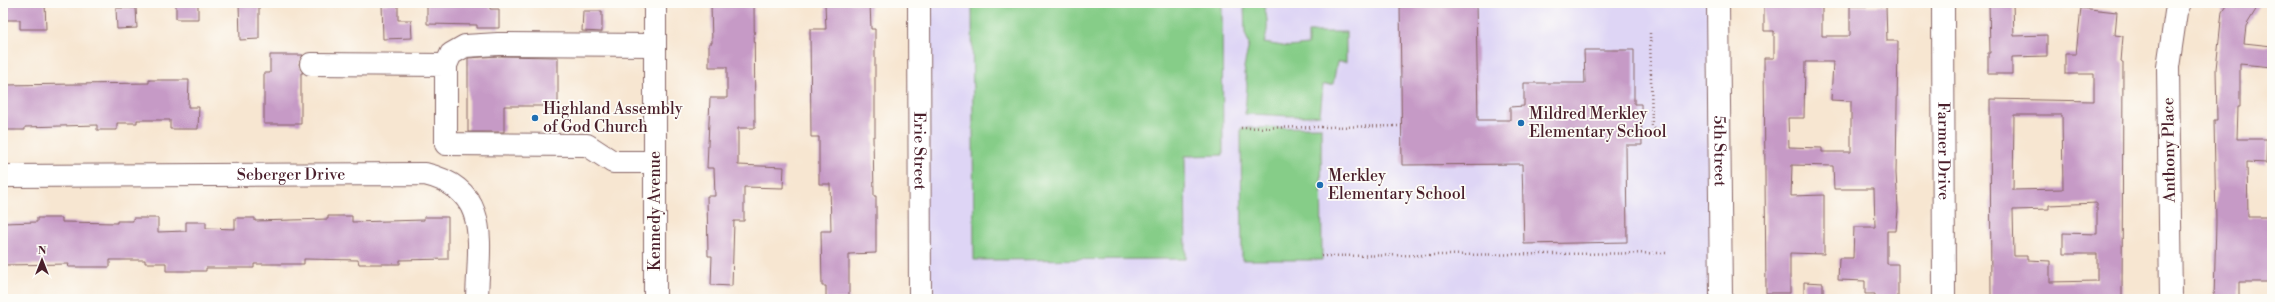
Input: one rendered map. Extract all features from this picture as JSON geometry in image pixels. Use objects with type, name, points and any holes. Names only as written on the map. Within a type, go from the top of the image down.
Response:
[{"type":"street","name":"Kennedy Avenue","points":[[655,3],[656,299]]},
{"type":"street","name":"Erie Street","points":[[919,3],[920,299]]},
{"type":"street","name":"5th Street","points":[[1718,3],[1721,299]]},
{"type":"street","name":"Farmer Drive","points":[[1943,3],[1944,299]]},
{"type":"street","name":"Anthony Place","points":[[2170,299],[2168,67],[2176,12],[2180,3]]},
{"type":"street","points":[[655,45],[498,44],[465,46],[451,54],[446,65],[446,144],[587,145],[613,162],[655,162]]},
{"type":"street","points":[[311,64],[446,65]]},
{"type":"street","name":"Seberger Drive","points":[[3,176],[425,174],[443,178],[457,186],[470,200],[478,223],[478,299]]},
{"type":"path","points":[[1650,33],[1652,126],[1663,138]]},
{"type":"path","points":[[1241,128],[1402,126]]},
{"type":"path","points":[[1321,256],[1666,253]]},
{"type":"shaded area","name":"Merkley Elementary School","points":[[919,3],[1718,3],[1721,299],[920,299]]},
{"type":"green space","points":[[972,3],[1222,3],[1223,155],[1185,156],[1186,259],[974,260]]},
{"type":"green space","points":[[1263,3],[1267,23],[1267,33],[1264,43],[1289,47],[1308,45],[1308,32],[1346,32],[1346,62],[1337,62],[1333,84],[1323,85],[1320,115],[1292,116],[1245,114],[1247,85],[1244,67],[1249,44],[1245,33],[1244,6]]},
{"type":"green space","points":[[1321,127],[1322,260],[1242,260],[1241,128]]},
{"type":"building","points":[[3,3],[45,3],[46,29],[20,29],[20,20],[3,20]]},
{"type":"building","points":[[176,3],[198,3],[198,19],[176,19]]},
{"type":"building","points":[[239,3],[259,3],[259,39],[240,40]]},
{"type":"building","points":[[427,3],[490,3],[490,9],[499,9],[499,28],[477,28],[477,25],[427,24]]},
{"type":"building","points":[[711,3],[754,3],[755,128],[738,128],[738,165],[784,167],[783,188],[744,187],[744,221],[734,221],[732,286],[711,285],[712,256],[708,256],[707,196],[715,196],[714,168],[707,168],[710,98],[727,98],[727,67],[709,67],[709,43],[712,43]]},
{"type":"building","points":[[825,3],[870,3],[871,29],[875,29],[875,136],[873,136],[874,196],[876,196],[876,253],[849,254],[849,299],[826,299],[826,286],[822,286],[821,231],[831,231],[830,184],[819,184],[819,137],[811,137],[810,29],[826,29]]},
{"type":"building","name":"Mildred Merkley Elementary School","points":[[1400,3],[1476,3],[1478,120],[1510,120],[1510,107],[1524,106],[1524,83],[1585,83],[1584,50],[1634,50],[1634,104],[1641,104],[1642,145],[1626,145],[1627,242],[1524,244],[1522,164],[1402,165]]},
{"type":"building","points":[[1764,3],[1822,3],[1822,36],[1850,36],[1850,6],[1886,6],[1887,41],[1898,41],[1896,173],[1898,209],[1896,231],[1887,231],[1887,264],[1898,264],[1898,299],[1875,299],[1875,294],[1865,294],[1865,281],[1838,280],[1839,258],[1853,258],[1854,227],[1875,227],[1874,189],[1834,189],[1833,166],[1792,165],[1791,196],[1824,195],[1824,254],[1790,253],[1790,293],[1766,293],[1764,58],[1774,58],[1774,31],[1764,31]],"holes":[[[1805,62],[1833,62],[1831,100],[1851,101],[1851,152],[1822,152],[1822,148],[1789,147],[1788,118],[1804,118]]]},
{"type":"building","points":[[1989,3],[2013,3],[2014,36],[2047,35],[2047,56],[2012,57],[2012,74],[1988,74],[1988,53],[1990,53]]},
{"type":"building","points":[[2227,3],[2260,3],[2246,26],[2244,43],[2272,46],[2272,67],[2240,64],[2240,107],[2238,107],[2237,139],[2267,139],[2266,163],[2247,162],[2248,217],[2272,217],[2272,282],[2239,282],[2239,299],[2214,299],[2216,222],[2214,120],[2217,120],[2216,69],[2222,11]]},
{"type":"building","points":[[382,4],[398,4],[398,20],[411,20],[412,38],[383,39]]},
{"type":"building","points":[[116,8],[136,8],[137,28],[117,29]]},
{"type":"building","points":[[2081,8],[2117,12],[2115,35],[2123,36],[2121,62],[2123,62],[2122,299],[1991,299],[1990,99],[2094,101],[2094,74],[2065,74],[2065,54],[2076,54]],"holes":[[[2014,115],[2062,115],[2063,189],[2013,190]],[[2097,203],[2097,234],[2063,233],[2063,254],[2097,254],[2097,281],[2050,282],[2050,261],[2027,260],[2027,256],[2014,256],[2013,210],[2049,209],[2049,205]]]},
{"type":"building","points":[[583,11],[602,11],[602,32],[582,31]]},
{"type":"building","points":[[270,55],[303,55],[299,64],[303,73],[301,73],[301,124],[264,124],[264,73],[270,73]]},
{"type":"building","points":[[498,56],[558,57],[558,106],[504,106],[504,132],[468,132],[468,58]]},
{"type":"building","points":[[149,80],[189,80],[188,107],[199,107],[198,129],[170,129],[170,120],[137,120],[137,123],[117,123],[117,130],[97,130],[97,125],[25,127],[25,130],[3,130],[3,85],[149,83]]},
{"type":"building","points":[[328,216],[352,216],[352,222],[424,220],[424,217],[448,217],[448,259],[400,260],[400,264],[359,264],[358,260],[304,259],[304,264],[254,264],[254,268],[206,268],[206,271],[166,271],[166,263],[145,263],[145,260],[110,260],[110,267],[68,267],[69,264],[3,265],[3,223],[37,222],[37,218],[62,218],[62,222],[117,223],[117,221],[133,221],[133,218],[158,218],[158,232],[186,231],[186,222],[206,222],[206,228],[235,229],[235,218],[255,218],[255,221],[328,219]]},
{"type":"building","points":[[1804,282],[1823,283],[1823,297],[1804,296]]},
{"type":"place","name":"Highland Assembly of God Church","points":[[535,118]]},
{"type":"place","name":"Mildred Merkley Elementary School","points":[[1521,123]]},
{"type":"place","name":"Merkley Elementary School","points":[[1320,185]]}]
